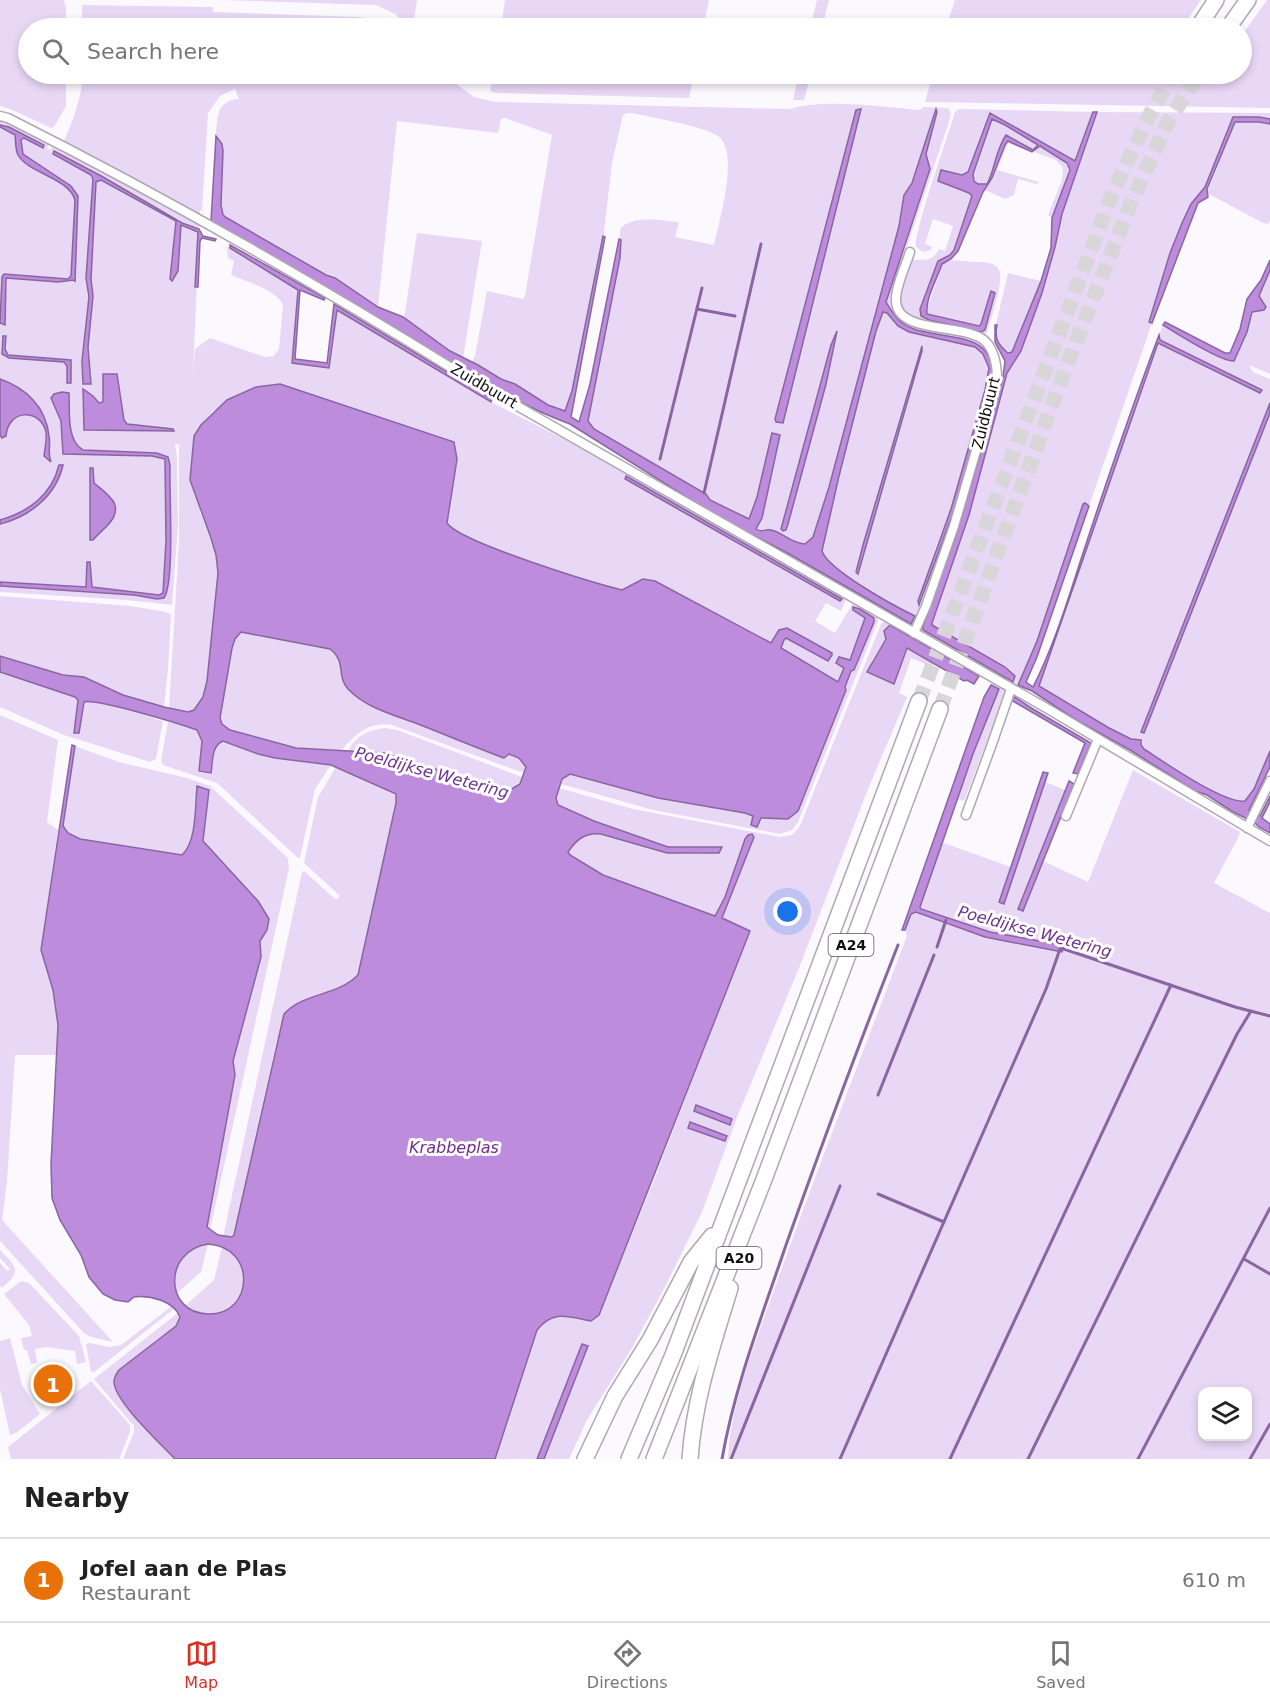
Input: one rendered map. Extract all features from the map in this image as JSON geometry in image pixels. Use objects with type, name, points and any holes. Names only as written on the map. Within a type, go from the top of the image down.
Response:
[{"type":"highway","points":[[1204,18],[1216,0]]},
{"type":"highway","points":[[1235,18],[1248,0]]},
{"type":"highway","name":"A24","points":[[629,1459],[673,1355],[919,701]]},
{"type":"highway","name":"A24","points":[[654,1459],[763,1182],[940,709]]},
{"type":"highway","name":"A20","points":[[690,1459],[696,1408],[705,1368],[763,1182]]},
{"type":"highway","name":"A24","points":[[585,1459],[615,1396],[650,1340],[691,1262],[721,1225]]},
{"type":"street","name":"Zuidbuurt","points":[[0,116],[8,117],[53,140],[209,225],[383,325],[473,381],[1011,688],[1270,841]]},
{"type":"street","name":"Zuidbuurt","points":[[910,252],[896,295],[899,312],[909,321],[976,336],[986,342],[994,357],[998,379],[954,526],[914,633]]},
{"type":"street","points":[[966,815],[1011,688]]},
{"type":"street","points":[[1066,816],[1098,739]]},
{"type":"street","points":[[1247,828],[1270,781]]},
{"type":"shaded area","points":[[0,0],[64,0],[66,18],[18,18],[18,84],[66,84],[66,106],[54,127],[51,128],[0,106]]},
{"type":"shaded area","points":[[222,0],[417,0],[414,18],[399,18],[376,5]]},
{"type":"shaded area","points":[[505,0],[709,0],[705,18],[502,18]]},
{"type":"shaded area","points":[[817,0],[829,0],[824,18],[812,18]]},
{"type":"shaded area","points":[[955,0],[1201,0],[1189,18],[949,18]]},
{"type":"shaded area","points":[[1267,0],[1270,0],[1270,108],[925,102],[930,84],[1252,84],[1252,21]]},
{"type":"shaded area","points":[[82,5],[213,7],[213,12],[365,18],[82,18]]},
{"type":"shaded area","points":[[82,84],[456,84],[474,97],[495,102],[790,109],[819,104],[872,105],[920,110],[923,107],[948,108],[951,113],[948,125],[905,252],[896,311],[977,340],[989,353],[995,373],[957,510],[953,510],[992,380],[991,362],[985,350],[975,343],[961,338],[916,330],[903,324],[895,317],[886,302],[930,169],[926,154],[937,112],[932,120],[912,183],[904,195],[899,226],[835,465],[813,537],[803,544],[776,532],[756,529],[762,518],[780,435],[772,434],[757,497],[749,519],[709,500],[706,494],[594,429],[588,421],[620,258],[620,229],[632,221],[640,220],[679,222],[675,237],[714,245],[728,171],[724,144],[718,136],[701,129],[633,113],[623,115],[612,163],[604,232],[572,391],[565,411],[548,405],[515,384],[501,379],[472,362],[487,291],[523,299],[525,296],[552,135],[505,118],[501,119],[498,133],[397,121],[378,307],[335,278],[223,215],[221,205],[223,151],[216,136],[216,129],[222,106],[229,101],[239,99],[235,89],[220,96],[208,113],[202,211],[200,210],[193,375],[195,349],[210,338],[265,357],[274,356],[279,348],[283,305],[268,290],[231,275],[234,261],[228,258],[227,246],[298,290],[292,363],[329,368],[337,310],[491,402],[615,465],[845,596],[841,611],[826,603],[815,621],[835,633],[853,603],[877,615],[878,621],[798,822],[792,830],[780,834],[653,810],[561,784],[562,779],[570,774],[658,798],[745,813],[753,816],[751,825],[757,827],[761,818],[772,819],[845,687],[851,671],[854,670],[874,622],[873,618],[853,610],[865,618],[849,660],[839,657],[837,663],[845,668],[838,682],[780,648],[786,638],[828,661],[832,655],[787,628],[771,643],[655,581],[643,579],[622,590],[500,551],[457,531],[447,523],[454,442],[280,384],[267,385],[213,411],[194,436],[200,512],[211,538],[218,573],[207,681],[203,697],[194,710],[188,712],[169,708],[179,541],[179,444],[175,445],[178,526],[172,605],[0,592],[0,119],[50,143],[47,148],[50,150],[54,144],[61,148]],"holes":[[[856,110],[861,110],[783,423],[776,422],[775,418]],[[626,476],[841,598],[840,601],[626,479]]]},
{"type":"shaded area","points":[[491,84],[692,84],[689,98],[490,91]]},
{"type":"shaded area","points":[[797,84],[808,84],[804,100],[793,100]]},
{"type":"shaded area","points":[[959,109],[1093,112],[1075,161],[1059,154],[992,113],[968,172],[938,181],[972,196],[954,250],[950,255],[938,261],[920,309],[929,320],[981,332],[985,330],[995,293],[991,292],[979,326],[929,315],[926,312],[943,263],[955,260],[985,262],[993,265],[1000,273],[999,289],[987,333],[984,336],[910,318],[904,311],[900,297],[911,260],[930,258],[939,249],[945,251],[953,226],[933,219],[925,244],[932,247],[931,250],[923,252],[916,247],[920,223],[932,182],[955,112]]},
{"type":"shaded area","points":[[1097,112],[1270,113],[1270,119],[1233,117],[1205,187],[1170,253],[1149,321],[1152,323],[1089,506],[1083,504],[1037,641],[1018,685],[1026,689],[1024,692],[922,633],[920,628],[929,607],[923,630],[1012,682],[1014,680],[1005,667],[931,625],[969,515],[1007,373],[1021,351],[1042,293],[1062,214]]},
{"type":"shaded area","points":[[992,119],[1038,145],[1033,150],[1010,136],[1005,136],[986,184],[978,184],[974,181],[973,174]]},
{"type":"shaded area","points":[[1235,122],[1270,124],[1270,220],[1268,224],[1207,193]]},
{"type":"shaded area","points":[[1010,141],[1031,152],[1008,143]]},
{"type":"shaded area","points":[[1008,143],[997,170],[1039,182],[1037,184],[1018,179],[1014,195],[1005,199],[985,190],[1002,150]]},
{"type":"shaded area","points":[[1040,146],[1070,167],[1052,218],[1048,215],[1062,180],[1063,168],[1056,160],[1034,152]]},
{"type":"shaded area","points":[[417,233],[482,241],[463,358],[404,319]]},
{"type":"shaded area","points":[[1270,270],[1270,374],[1249,365],[1253,372],[1270,379],[1270,403],[1141,732],[1144,733],[1270,413],[1270,751],[1254,789],[1245,802],[1235,801],[1209,790],[1144,749],[1141,739],[1131,739],[1109,728],[1039,686],[1159,342],[1260,393],[1261,391],[1160,340],[1159,335],[1163,325],[1229,361],[1235,359],[1253,312],[1265,307],[1259,296]]},
{"type":"shaded area","points":[[1008,273],[1041,281],[1019,339],[1011,353],[999,346],[996,338],[996,324]]},
{"type":"shaded area","points":[[885,311],[898,326],[909,332],[972,346],[979,350],[987,360],[989,376],[951,509],[935,549],[919,605],[923,605],[914,625],[911,626],[766,545],[767,543],[883,606],[908,623],[915,616],[849,578],[827,559],[822,551],[881,315]],"holes":[[[921,347],[922,352],[859,573],[856,572],[863,545]]]},
{"type":"shaded area","points":[[0,596],[131,606],[166,612],[171,615],[164,707],[123,695],[84,677],[63,675],[0,656]]},
{"type":"shaded area","points":[[886,620],[939,651],[940,656],[886,634],[886,639],[871,662],[907,647],[936,664],[930,666],[911,658],[899,693],[907,697],[738,1115],[702,1212],[665,1287],[632,1348],[587,1420],[569,1459],[544,1459],[587,1347],[584,1344],[582,1344],[537,1459],[495,1459],[537,1330],[543,1323],[555,1317],[591,1321],[599,1315],[654,1180],[750,930],[722,919],[754,837],[752,834],[745,839],[725,897],[715,916],[603,875],[568,852],[582,838],[595,834],[667,853],[704,854],[722,847],[668,847],[594,821],[558,805],[556,798],[559,788],[633,809],[780,837],[792,835],[800,826],[881,624]]},
{"type":"shaded area","points":[[241,632],[330,649],[339,659],[348,689],[503,758],[509,754],[519,758],[526,767],[523,772],[518,771],[392,725],[376,725],[364,730],[352,738],[342,750],[296,748],[230,730],[222,724],[220,718],[232,648]]},
{"type":"shaded area","points":[[0,672],[75,697],[78,700],[74,733],[79,732],[84,702],[91,701],[111,704],[163,721],[156,759],[150,762],[64,735],[0,707]]},
{"type":"shaded area","points":[[992,682],[1007,690],[964,801],[957,799],[998,689],[991,685]]},
{"type":"shaded area","points":[[0,715],[58,740],[47,822],[58,830],[41,950],[53,990],[58,1025],[57,1055],[15,1055],[7,1182],[2,1220],[113,1342],[84,1333],[0,1241]]},
{"type":"shaded area","points":[[168,722],[197,730],[200,734],[202,744],[199,771],[211,773],[214,750],[223,741],[276,758],[331,765],[315,789],[300,858],[217,783],[163,765],[161,760]]},
{"type":"shaded area","points":[[385,728],[397,730],[522,777],[520,784],[510,790],[495,788],[348,751],[363,734]]},
{"type":"shaded area","points":[[75,746],[119,762],[187,778],[210,786],[288,858],[289,868],[210,1230],[207,1228],[208,1219],[235,1075],[233,1061],[261,957],[260,941],[267,930],[269,919],[258,901],[203,841],[209,790],[197,787],[193,833],[182,855],[80,839],[68,833],[63,827]]},
{"type":"shaded area","points":[[336,767],[397,796],[358,975],[336,991],[314,997],[277,1039],[234,1235],[223,1237],[302,872],[304,871],[336,900],[340,896],[304,863],[318,797]]},
{"type":"shaded area","points":[[1133,770],[1240,832],[1214,883],[1270,913],[1270,1459],[728,1459],[734,1413],[755,1343],[907,936],[905,930],[911,914],[916,912],[985,937],[1062,952],[1064,947],[990,932],[921,909],[920,906],[941,842],[1011,867],[999,902],[1004,904],[1045,782],[1065,790],[1018,908],[1022,911],[1043,861],[1088,882]]},
{"type":"shaded area","points":[[208,1244],[201,1272],[177,1293],[175,1275],[180,1261],[191,1250]]},
{"type":"shaded area","points":[[222,1247],[236,1257],[243,1269],[243,1283],[238,1296],[229,1307],[217,1313],[202,1313],[186,1305],[214,1280]]},
{"type":"shaded area","points":[[0,1250],[15,1269],[13,1277],[2,1288],[0,1286],[0,1263],[7,1271],[10,1269],[0,1258]]},
{"type":"shaded area","points":[[21,1281],[29,1283],[79,1336],[86,1362],[77,1364],[75,1351],[47,1347],[35,1349],[37,1363],[31,1364],[21,1338],[32,1336],[29,1325],[4,1294]]},
{"type":"shaded area","points":[[172,1306],[175,1308],[94,1372],[91,1372],[86,1344],[110,1347],[121,1345]]},
{"type":"shaded area","points":[[179,1312],[180,1316],[176,1326],[156,1340],[115,1387],[128,1408],[175,1459],[123,1459],[134,1432],[134,1426],[94,1379]]},
{"type":"shaded area","points":[[10,1338],[22,1385],[40,1414],[16,1433],[10,1435],[0,1389],[0,1341]]},
{"type":"shaded area","points":[[91,1381],[130,1425],[130,1432],[119,1459],[11,1459],[8,1447]]},
{"type":"water","points":[[861,109],[783,423],[776,422],[856,110]]},
{"type":"water","points":[[936,109],[926,154],[930,169],[886,302],[904,324],[917,330],[961,338],[985,350],[991,362],[992,380],[958,500],[919,605],[918,601],[951,509],[985,390],[989,368],[983,354],[975,347],[909,332],[898,326],[887,313],[883,312],[876,331],[822,551],[836,568],[849,578],[915,616],[911,624],[791,555],[720,518],[570,424],[527,406],[486,383],[211,221],[216,136],[222,144],[223,151],[221,205],[223,215],[335,278],[378,307],[403,317],[450,351],[501,379],[515,384],[548,405],[565,411],[572,391],[603,236],[605,237],[571,417],[579,422],[590,384],[619,239],[621,240],[620,258],[588,421],[594,429],[706,494],[710,500],[749,519],[757,497],[772,433],[780,435],[762,518],[756,529],[775,531],[795,542],[805,544],[813,537],[829,487],[899,226],[904,195],[912,183]]},
{"type":"water","points":[[1093,112],[1097,112],[1062,214],[1042,293],[1021,351],[1007,373],[969,515],[932,623],[1005,667],[1015,676],[1013,682],[923,630],[923,626],[957,532],[1003,377],[1005,361],[995,342],[995,325],[997,325],[996,334],[999,344],[1008,353],[1012,352],[1041,281],[1051,248],[1052,218],[1070,170],[1067,163],[1040,146],[1032,152],[1008,141],[958,251],[942,264],[930,296],[927,314],[979,326],[991,291],[995,293],[985,330],[981,332],[929,320],[921,316],[920,309],[938,261],[950,255],[954,250],[972,196],[938,181],[941,170],[962,175],[968,172],[990,113],[1075,161]],"holes":[[[992,119],[1038,145],[1033,150],[1006,135],[987,184],[978,184],[974,181],[973,174]]]},
{"type":"water","points":[[1233,117],[1270,119],[1270,124],[1235,122],[1207,189],[1208,197],[1198,203],[1152,323],[1149,322],[1170,253],[1182,223],[1191,204],[1205,187]]},
{"type":"water","points":[[0,125],[9,127],[44,145],[43,148],[24,138],[21,140],[23,154],[71,186],[78,196],[75,282],[74,280],[58,282],[6,278],[5,325],[0,323],[4,274],[68,279],[71,276],[75,200],[65,186],[23,161],[17,153],[15,135]]},
{"type":"water","points":[[54,151],[182,223],[199,229],[203,236],[216,239],[215,241],[202,238],[200,241],[198,287],[195,287],[198,232],[181,225],[178,271],[172,281],[170,279],[176,221],[101,180],[96,182],[91,279],[93,296],[88,347],[91,384],[83,384],[82,361],[89,297],[86,278],[93,179],[91,175],[53,154]]},
{"type":"water","points":[[230,245],[325,298],[324,300],[300,290],[295,359],[327,363],[334,304],[492,399],[491,402],[337,310],[329,368],[292,363],[298,290],[230,248]]},
{"type":"water","points":[[1270,260],[1270,270],[1259,296],[1266,307],[1264,310],[1252,312],[1247,332],[1234,361],[1209,352],[1163,325],[1165,322],[1225,353],[1230,353],[1240,329],[1247,299],[1261,280]]},
{"type":"water","points":[[837,331],[826,384],[788,524],[786,530],[783,531],[781,529],[831,345]]},
{"type":"water","points":[[1159,335],[1160,340],[1262,390],[1260,393],[1158,343],[1039,686],[1109,728],[1131,739],[1141,740],[1144,749],[1179,772],[1235,800],[1245,801],[1254,789],[1270,751],[1270,767],[1249,810],[1251,814],[1260,816],[1270,796],[1270,802],[1262,818],[1270,824],[1270,833],[1076,720],[1032,691],[1018,685],[1037,641],[1085,503],[1089,506],[1037,657],[1026,682],[1033,687],[1049,652],[1121,439]]},
{"type":"water","points":[[3,336],[6,336],[5,349],[8,355],[71,360],[71,383],[67,383],[67,366],[64,362],[9,358],[2,354]]},
{"type":"water","points":[[922,346],[858,574],[856,572],[863,545]]},
{"type":"water","points":[[103,374],[117,374],[124,420],[127,424],[173,429],[174,431],[84,430],[83,389],[99,403],[103,402]]},
{"type":"water","points":[[0,379],[26,393],[44,416],[51,462],[44,456],[46,432],[38,419],[25,415],[18,417],[8,427],[6,436],[2,438],[0,435]]},
{"type":"water","name":"Krabbeplas","points":[[280,384],[454,442],[457,459],[447,523],[457,531],[500,551],[622,590],[643,579],[655,581],[771,643],[779,630],[787,628],[832,655],[828,661],[786,638],[781,648],[838,682],[844,668],[836,663],[839,657],[850,660],[865,618],[853,610],[853,607],[874,618],[854,670],[851,671],[846,690],[798,811],[788,819],[761,818],[757,827],[751,825],[753,816],[745,813],[658,798],[570,774],[562,779],[556,798],[558,805],[594,821],[668,847],[722,847],[719,853],[667,853],[601,834],[590,834],[574,844],[568,852],[603,875],[715,916],[725,897],[745,839],[752,834],[754,837],[722,918],[750,931],[599,1315],[591,1321],[555,1317],[543,1323],[537,1330],[495,1459],[175,1459],[130,1411],[116,1390],[114,1382],[119,1370],[176,1326],[180,1317],[173,1307],[161,1300],[134,1297],[128,1302],[115,1300],[103,1294],[89,1277],[81,1255],[60,1220],[52,1198],[51,1165],[58,1025],[53,990],[41,950],[72,745],[75,746],[63,826],[68,833],[80,839],[182,855],[193,833],[197,786],[209,790],[203,841],[258,901],[269,919],[267,930],[260,941],[261,957],[233,1061],[235,1075],[207,1227],[218,1235],[232,1237],[234,1235],[284,1014],[301,1002],[340,987],[358,975],[396,803],[396,794],[331,765],[275,758],[223,741],[214,750],[211,773],[199,771],[202,741],[197,730],[104,704],[84,702],[79,733],[74,733],[78,700],[75,697],[0,672],[0,656],[63,675],[84,677],[123,695],[164,707],[188,712],[194,710],[203,697],[207,681],[218,573],[211,538],[190,480],[194,436],[201,425],[227,400],[256,387]],"holes":[[[241,632],[330,649],[338,659],[344,684],[355,696],[381,710],[504,758],[509,754],[519,758],[526,767],[520,784],[510,790],[496,788],[384,753],[296,748],[230,730],[222,724],[220,718],[232,648]],[[208,1244],[224,1248],[235,1256],[242,1268],[244,1280],[241,1293],[234,1304],[223,1311],[208,1314],[194,1311],[183,1304],[177,1293],[175,1281],[177,1269],[183,1258],[193,1249]]]},
{"type":"water","points":[[69,393],[71,432],[78,446],[83,450],[157,453],[168,457],[170,465],[170,556],[164,598],[0,586],[0,582],[86,587],[87,562],[90,562],[92,587],[159,595],[163,593],[166,541],[165,459],[152,456],[63,454],[61,421],[51,398],[54,394]]},
{"type":"water","points":[[1270,403],[1270,413],[1144,733],[1141,732]]},
{"type":"water","points":[[59,465],[63,465],[59,476],[40,504],[11,521],[0,524],[0,520],[29,507],[45,493],[56,476]]},
{"type":"water","points":[[90,468],[93,468],[94,483],[110,497],[115,507],[113,519],[93,540],[90,540]]},
{"type":"water","points":[[626,476],[842,599],[840,601],[625,479]]},
{"type":"water","points":[[890,625],[979,676],[974,684],[967,680],[964,681],[907,648],[894,684],[867,672],[886,639],[884,631]]},
{"type":"water","points":[[991,685],[999,689],[973,754],[920,907],[990,932],[1062,945],[1064,946],[1062,952],[985,937],[916,912],[911,914],[905,930],[902,930],[984,697]]},
{"type":"water","points":[[1013,696],[1091,743],[1078,774],[1073,773],[1085,743],[1011,700]]},
{"type":"water","points":[[1043,772],[1048,773],[1004,904],[999,902]]},
{"type":"water","points":[[1069,781],[1074,784],[1023,911],[1018,909]]},
{"type":"water","points":[[696,1105],[732,1119],[730,1125],[694,1111]]},
{"type":"water","points":[[690,1122],[727,1136],[725,1141],[688,1128]]},
{"type":"water","points":[[582,1344],[588,1346],[544,1459],[537,1459]]},
{"type":"waterway","points":[[704,493],[761,244]]},
{"type":"waterway","points":[[660,459],[702,288]]},
{"type":"waterway","points":[[697,309],[735,316]]},
{"type":"waterway","points":[[937,947],[946,920]]},
{"type":"waterway","points":[[722,1459],[742,1377],[786,1245],[898,945]]},
{"type":"waterway","name":"Poeldijkse Wetering","points":[[1061,948],[1235,1007],[1270,1016]]},
{"type":"waterway","points":[[840,1459],[1046,989],[1060,949]]},
{"type":"waterway","points":[[878,1095],[934,955]]},
{"type":"waterway","points":[[950,1459],[1171,985]]},
{"type":"waterway","points":[[1028,1459],[1237,1034],[1251,1011]]},
{"type":"waterway","points":[[731,1459],[840,1186]]},
{"type":"waterway","points":[[878,1194],[944,1222]]},
{"type":"waterway","points":[[1138,1459],[1270,1208]]},
{"type":"waterway","points":[[1244,1259],[1270,1274]]},
{"type":"waterway","points":[[1250,1459],[1270,1424]]},
{"type":"tunnel","points":[[919,701],[1113,192],[1148,118],[1167,84]]},
{"type":"tunnel","points":[[940,709],[1065,370],[1131,203],[1169,120],[1192,84]]},
{"type":"place","name":"Jofel aan de Plas","points":[[53,1384]]}]
